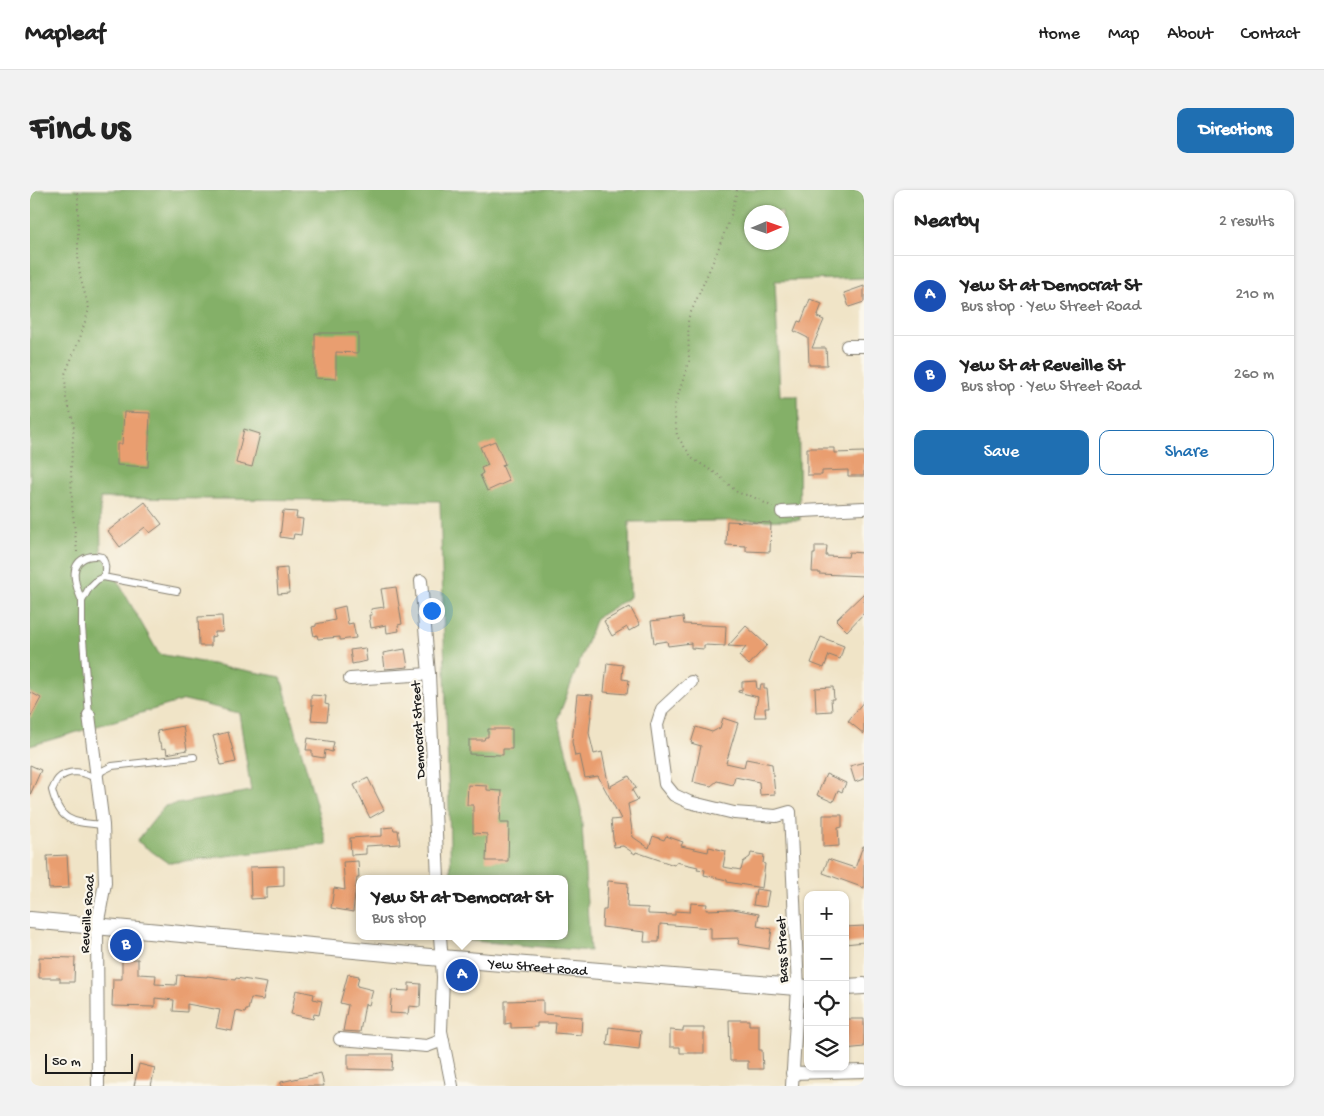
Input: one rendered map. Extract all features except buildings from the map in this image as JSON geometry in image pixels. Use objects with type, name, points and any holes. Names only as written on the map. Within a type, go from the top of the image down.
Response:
[{"type":"street","points":[[847,346],[864,346]]},
{"type":"street","points":[[782,512],[864,508]]},
{"type":"street","name":"Democrat Street","points":[[421,581],[429,674],[438,875]]},
{"type":"street","points":[[350,679],[429,674]]},
{"type":"street","name":"Bass Street","points":[[691,682],[662,709],[658,718],[657,725],[665,784],[674,795],[711,808],[756,815],[776,816],[790,812],[803,988],[792,1080]]},
{"type":"street","name":"Reveille Road","points":[[89,715],[103,826],[105,883],[97,926],[98,1086]]},
{"type":"street","name":"Yew Street Road","points":[[30,920],[441,958],[803,988]]},
{"type":"street","points":[[440,940],[443,977],[441,1031],[452,1086]]},
{"type":"street","points":[[849,986],[864,986]]},
{"type":"street","points":[[340,1040],[427,1046],[443,1040]]},
{"type":"street","points":[[792,1080],[864,1071]]},
{"type":"lane","points":[[89,715],[82,627],[82,602],[74,570],[85,556],[102,557],[106,564],[103,577]]},
{"type":"lane","points":[[82,602],[89,588],[103,577],[177,591]]},
{"type":"lane","points":[[103,826],[72,821],[62,814],[55,802],[52,790],[58,779],[68,773],[78,771],[96,779],[102,771],[112,766],[194,757]]},
{"type":"path","points":[[78,190],[78,256],[80,276],[89,309],[80,338],[65,374],[66,398],[74,424],[71,467],[72,504],[79,562]]},
{"type":"path","points":[[737,190],[731,215],[716,255],[688,319],[689,361],[674,408],[677,436],[693,459],[717,474],[738,492],[751,496],[782,512]]},
{"type":"green space","points":[[30,190],[864,190],[864,278],[775,281],[780,396],[798,396],[800,520],[629,522],[630,597],[596,618],[558,718],[581,810],[590,951],[464,940],[568,940],[568,875],[451,875],[440,501],[100,498],[101,552],[159,654],[281,677],[327,844],[168,863],[137,841],[165,806],[251,791],[239,713],[185,700],[30,746]]},
{"type":"place","name":"Yew St at Reveille St","points":[[126,945]]},
{"type":"place","name":"Yew St at Democrat St","points":[[462,975]]}]
